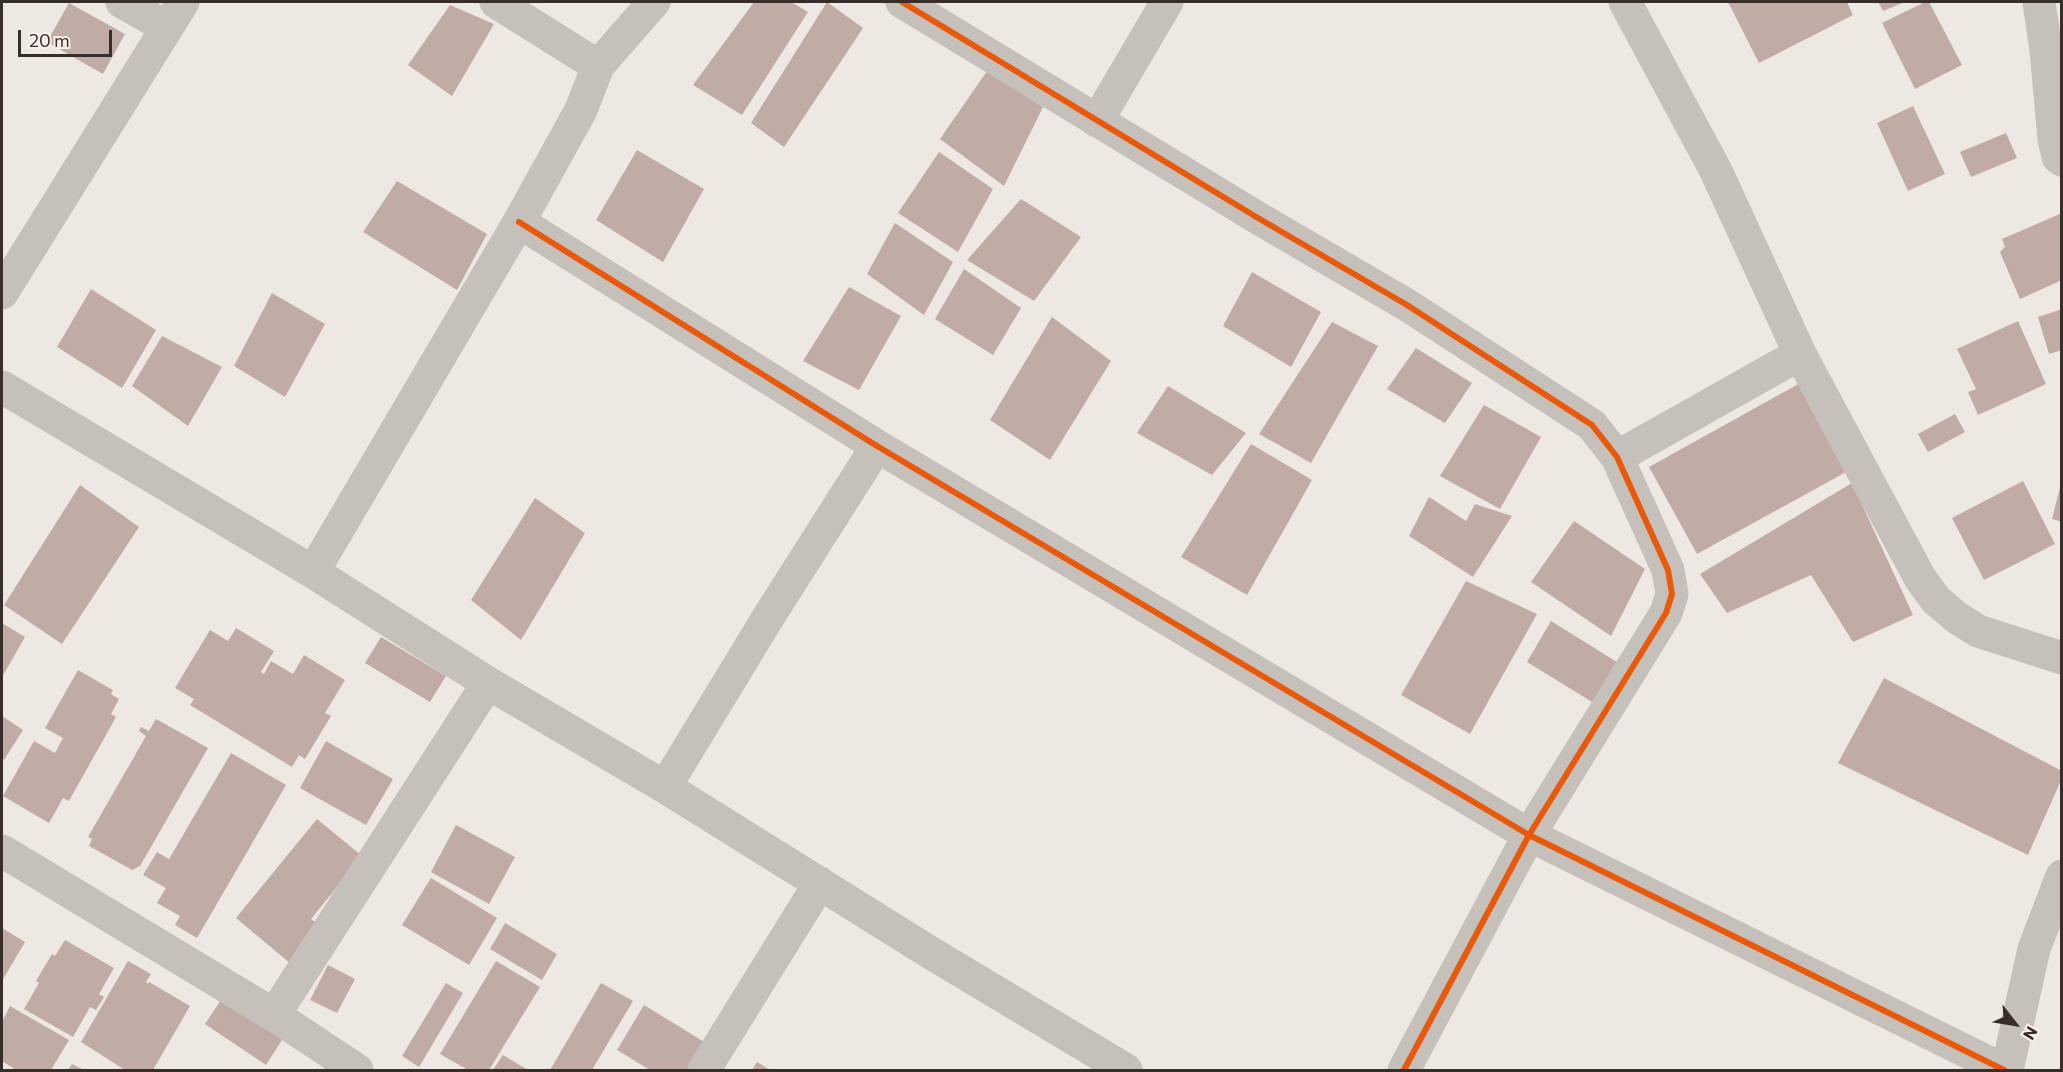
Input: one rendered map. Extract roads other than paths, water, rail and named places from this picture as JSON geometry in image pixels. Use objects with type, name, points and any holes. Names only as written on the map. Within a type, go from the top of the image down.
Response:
[{"type":"street","points":[[2,293],[174,14],[122,2]]},
{"type":"street","points":[[496,2],[598,66]]},
{"type":"street","points":[[313,572],[519,222],[581,110],[598,66],[654,2]]},
{"type":"street","points":[[902,2],[1248,212],[1407,305],[1592,425],[1617,457],[1668,570],[1672,594],[1666,613],[1529,835],[1404,1071]]},
{"type":"street","points":[[1097,121],[1167,2]]},
{"type":"street","points":[[1625,2],[1716,171],[1800,354],[1920,578],[1936,600],[1956,618],[1978,631],[2061,657]]},
{"type":"street","points":[[2039,2],[2054,139],[2058,157],[2061,160]]},
{"type":"street","points":[[519,222],[877,446],[1529,835],[2006,1071],[2034,949],[2061,876]]},
{"type":"street","points":[[1617,457],[1800,354]]},
{"type":"street","points":[[2,387],[313,572],[488,683],[665,787],[931,953],[1126,1071]]},
{"type":"street","points":[[665,787],[769,616],[877,446]]},
{"type":"street","points":[[274,1015],[488,683]]},
{"type":"street","points":[[2,851],[274,1015],[357,1071]]},
{"type":"street","points":[[704,1071],[820,883]]}]
